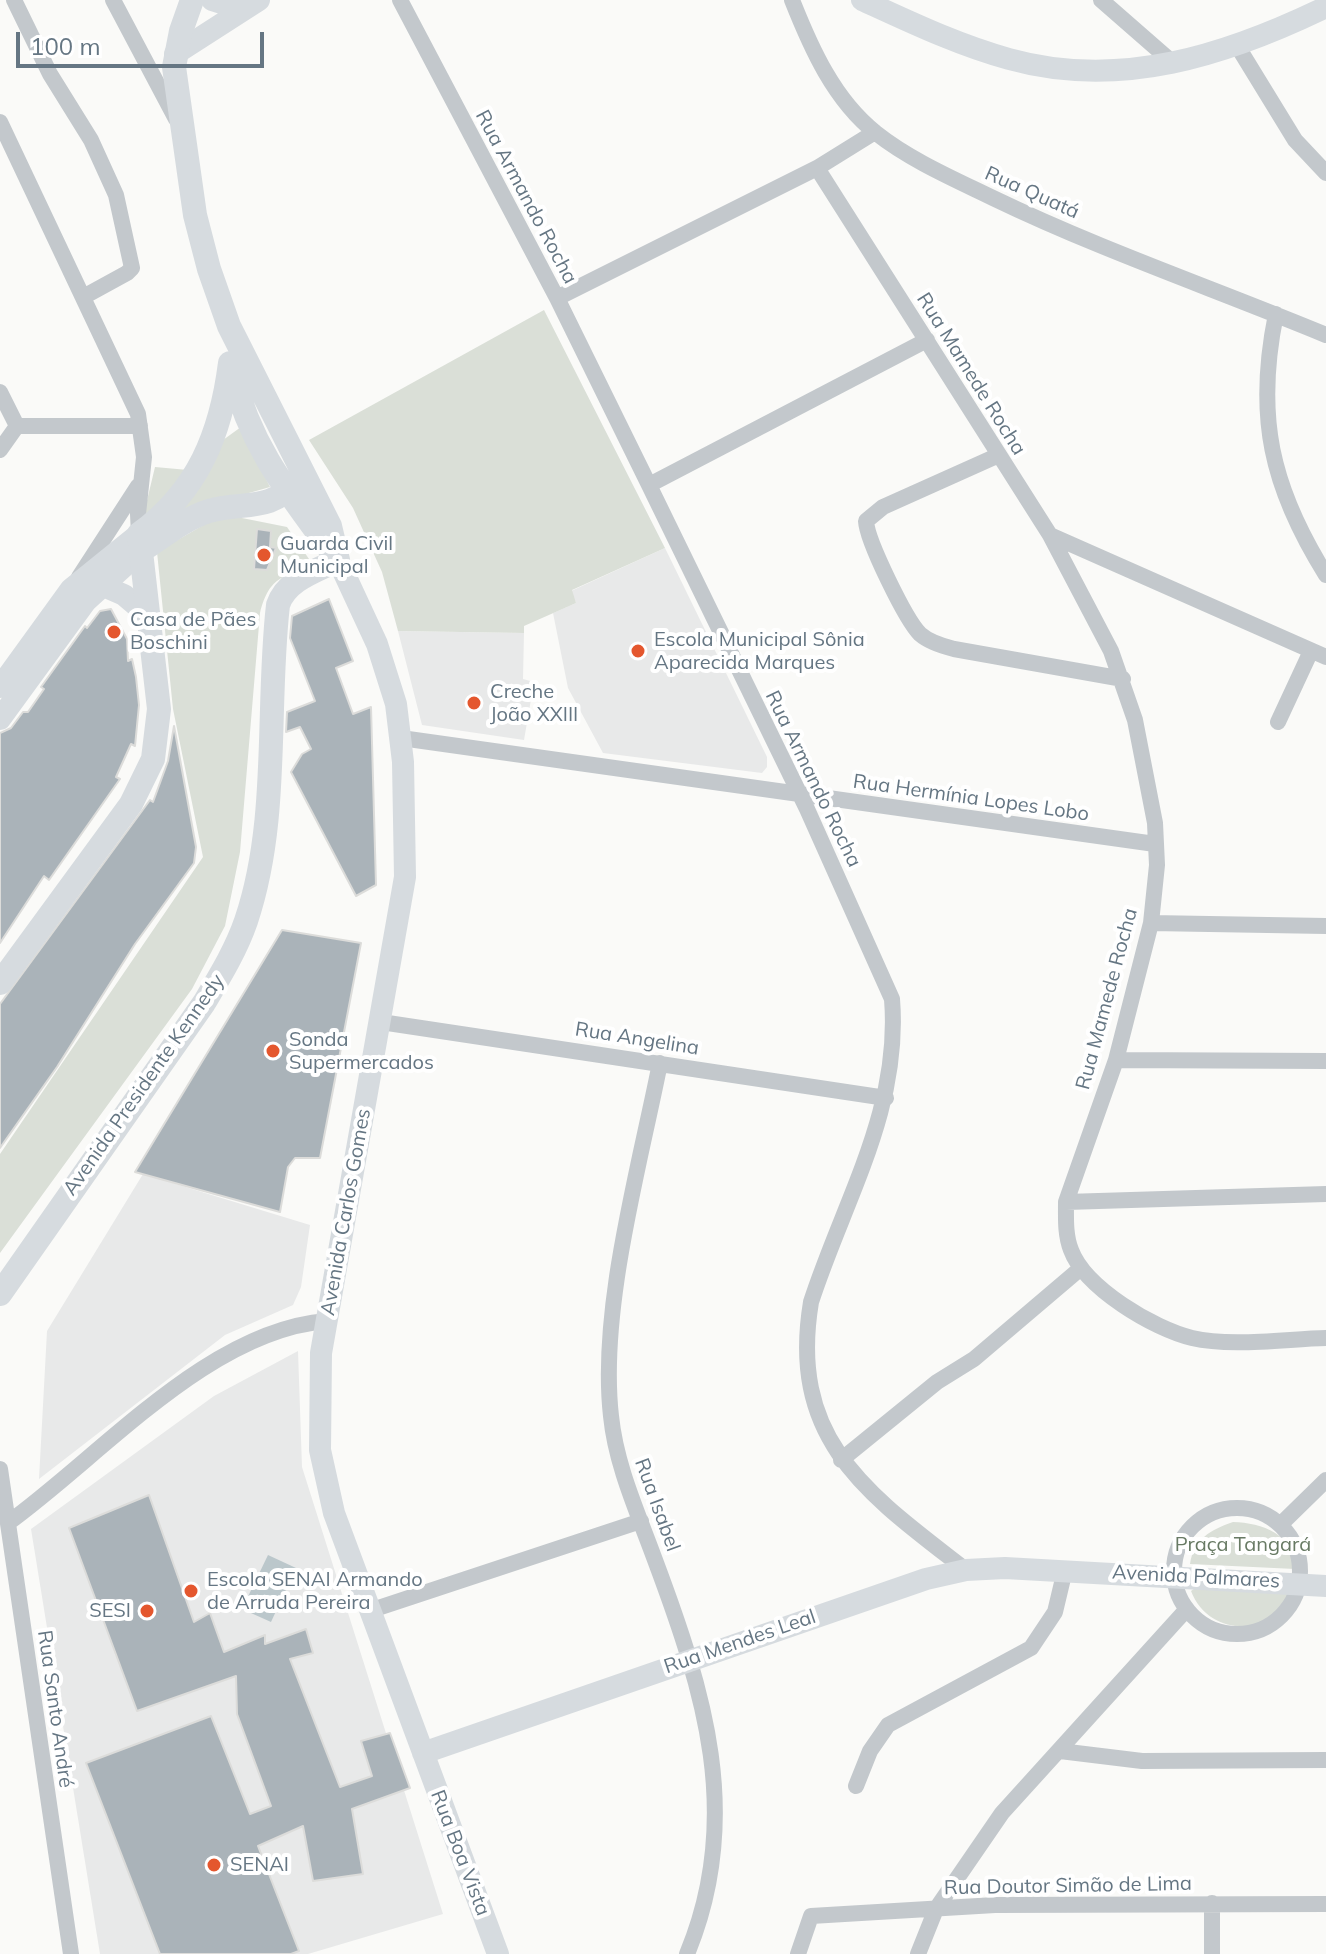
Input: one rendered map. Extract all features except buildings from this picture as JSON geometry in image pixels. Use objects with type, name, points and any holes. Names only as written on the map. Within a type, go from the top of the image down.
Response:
[{"type":"main road","points":[[192,0],[175,54],[181,128],[195,215],[229,326],[301,463],[330,526],[338,560]]},
{"type":"main road","points":[[212,0],[228,5],[255,2]]},
{"type":"main road","points":[[862,0],[946,38],[1011,60],[1079,71],[1172,62],[1238,47],[1326,7]]},
{"type":"main road","points":[[175,54],[255,2]]},
{"type":"main road","points":[[0,719],[101,585],[179,500],[197,473],[223,407],[230,363],[229,326]]},
{"type":"main road","name":"Avenida Carlos Gomes","points":[[230,363],[245,416],[262,452],[285,492],[338,560],[389,674],[401,738],[405,877],[318,1388],[320,1450],[334,1513],[423,1753]]},
{"type":"main road","points":[[212,436],[230,422],[245,416],[266,418],[283,427]]},
{"type":"main road","points":[[252,508],[285,492],[296,480],[301,463]]},
{"type":"main road","points":[[0,687],[71,589],[140,542],[207,511],[252,508],[275,512],[315,530]]},
{"type":"main road","points":[[0,983],[145,780],[153,759],[159,721],[140,542]]},
{"type":"main road","name":"Avenida Presidente Kennedy","points":[[0,1294],[204,1003],[233,954],[253,897],[264,844],[278,605],[286,589],[295,582],[338,560]]},
{"type":"main road","points":[[101,585],[124,595],[150,617]]},
{"type":"main road","name":"Rua Mendes Leal","points":[[423,1753],[926,1579],[966,1570],[1065,1570]]},
{"type":"main road","name":"Avenida Palmares","points":[[1065,1570],[1326,1586]]},
{"type":"main road","name":"Rua Boa Vista","points":[[423,1753],[498,1954]]},
{"type":"street","points":[[14,0],[50,74],[91,140],[116,195],[132,257],[132,268],[127,273],[85,296]]},
{"type":"street","points":[[113,0],[181,128]]},
{"type":"street","name":"Rua Armando Rocha","points":[[400,0],[557,298],[799,795],[892,999],[894,1032],[886,1098],[816,1288],[808,1324],[814,1404],[827,1438],[841,1460],[870,1492],[966,1570]]},
{"type":"street","name":"Rua Quatá","points":[[792,0],[821,67],[875,132],[947,176],[1031,216],[1326,335]]},
{"type":"street","points":[[1101,0],[1172,62]]},
{"type":"street","points":[[1238,47],[1295,140],[1326,173]]},
{"type":"street","points":[[0,122],[133,399],[144,457],[140,542]]},
{"type":"street","points":[[557,298],[817,168],[875,132]]},
{"type":"street","name":"Rua Mamede Rocha","points":[[817,168],[1050,535],[1123,679],[1135,720],[1155,844],[1151,923],[1116,1060],[1066,1202],[1066,1227],[1071,1251],[1081,1268],[1126,1307],[1161,1327],[1193,1338],[1326,1338]]},
{"type":"street","points":[[1276,314],[1265,371],[1270,440],[1276,469],[1297,522],[1326,575]]},
{"type":"street","points":[[649,485],[927,340]]},
{"type":"street","points":[[0,392],[17,426]]},
{"type":"street","points":[[17,426],[140,426]]},
{"type":"street","points":[[0,450],[17,426]]},
{"type":"street","points":[[999,455],[883,507],[866,521],[869,539],[914,627],[930,641],[954,649],[1123,679]]},
{"type":"street","points":[[71,589],[141,482]]},
{"type":"street","points":[[1050,535],[1319,654],[1278,722]]},
{"type":"street","name":"Rua Hermínia Lopes Lobo","points":[[401,738],[1155,844]]},
{"type":"street","points":[[1151,923],[1326,926]]},
{"type":"street","name":"Rua Angelina","points":[[381,1022],[886,1098]]},
{"type":"street","points":[[1116,1060],[1326,1061]]},
{"type":"street","name":"Rua Isabel","points":[[660,1063],[616,1291],[610,1353],[611,1420],[621,1468],[692,1658],[707,1721],[716,1795],[704,1900],[687,1954]]},
{"type":"street","points":[[1066,1202],[1326,1194]]},
{"type":"street","points":[[841,1460],[937,1382],[974,1359],[1081,1268]]},
{"type":"street","points":[[8,1523],[41,1500],[200,1370],[231,1350],[285,1327],[327,1321]]},
{"type":"street","name":"Rua Santo André","points":[[0,1469],[71,1954]]},
{"type":"street","points":[[1280,1525],[1326,1480]]},
{"type":"street","points":[[1244,1508],[1264,1513],[1280,1525],[1293,1542],[1300,1563],[1299,1582],[1291,1605],[1277,1621],[1258,1631],[1237,1635],[1215,1631],[1186,1610],[1174,1576],[1178,1546],[1189,1528],[1205,1516],[1224,1509],[1244,1508]]},
{"type":"street","points":[[372,1610],[641,1521]]},
{"type":"street","points":[[856,1786],[870,1751],[888,1725],[1031,1648],[1055,1612],[1065,1570]]},
{"type":"street","points":[[918,1954],[936,1909],[1002,1813],[1186,1610]]},
{"type":"street","points":[[1060,1751],[1142,1761],[1326,1760]]},
{"type":"street","points":[[1212,1903],[1212,1954]]},
{"type":"street","name":"Rua Doutor Simão de Lima","points":[[798,1954],[811,1916],[936,1909],[1212,1903],[1326,1904]]},
{"type":"shaded area","name":"Escola Municipal Sônia Aparecida Marques","points":[[665,548],[767,757],[767,767],[762,773],[603,753],[568,688],[553,613],[576,603],[571,591]]},
{"type":"shaded area","name":"Creche João XXIII","points":[[398,631],[524,633],[523,679],[534,682],[524,740],[422,725]]},
{"type":"shaded area","points":[[143,1174],[310,1225],[301,1287],[293,1305],[225,1335],[39,1479],[47,1331]]},
{"type":"shaded area","name":"Escola SENAI Armando de Arruda Pereira","points":[[298,1351],[302,1467],[443,1914],[308,1954],[100,1954],[31,1529],[214,1396]]},
{"type":"shaded area","points":[[268,1555],[296,1568],[271,1622],[242,1609]]},
{"type":"green space","points":[[544,310],[665,548],[572,590],[576,603],[524,626],[524,633],[398,631],[382,572],[353,508],[309,440]]},
{"type":"green space","points":[[241,427],[270,487],[179,513],[223,440]]},
{"type":"green space","points":[[155,467],[188,470],[156,514],[144,513]]},
{"type":"green space","points":[[237,517],[287,527],[309,559],[274,584],[260,613],[240,852],[225,926],[192,989],[0,1253],[0,1154],[203,857],[173,709],[157,552],[212,520]]},
{"type":"green space","name":"Praça Tangará","points":[[1233,1522],[1265,1528],[1283,1539],[1294,1557],[1295,1569],[1190,1564],[1195,1548],[1204,1537]]},
{"type":"green space","name":"Praça Tangará","points":[[1195,1588],[1293,1594],[1268,1623],[1233,1626],[1204,1611],[1191,1591]]},
{"type":"place","name":"Guarda Civil Municipal","points":[[264,555]]},
{"type":"place","name":"Casa de Pães Boschini","points":[[114,632]]},
{"type":"place","name":"Escola Municipal Sônia Aparecida Marques","points":[[638,651]]},
{"type":"place","name":"Creche João XXIII","points":[[474,703]]},
{"type":"place","name":"Sonda Supermercados","points":[[273,1051]]},
{"type":"place","name":"Escola SENAI Armando de Arruda Pereira","points":[[191,1591]]},
{"type":"place","name":"SESI","points":[[147,1611]]},
{"type":"place","name":"SENAI","points":[[214,1865]]}]
